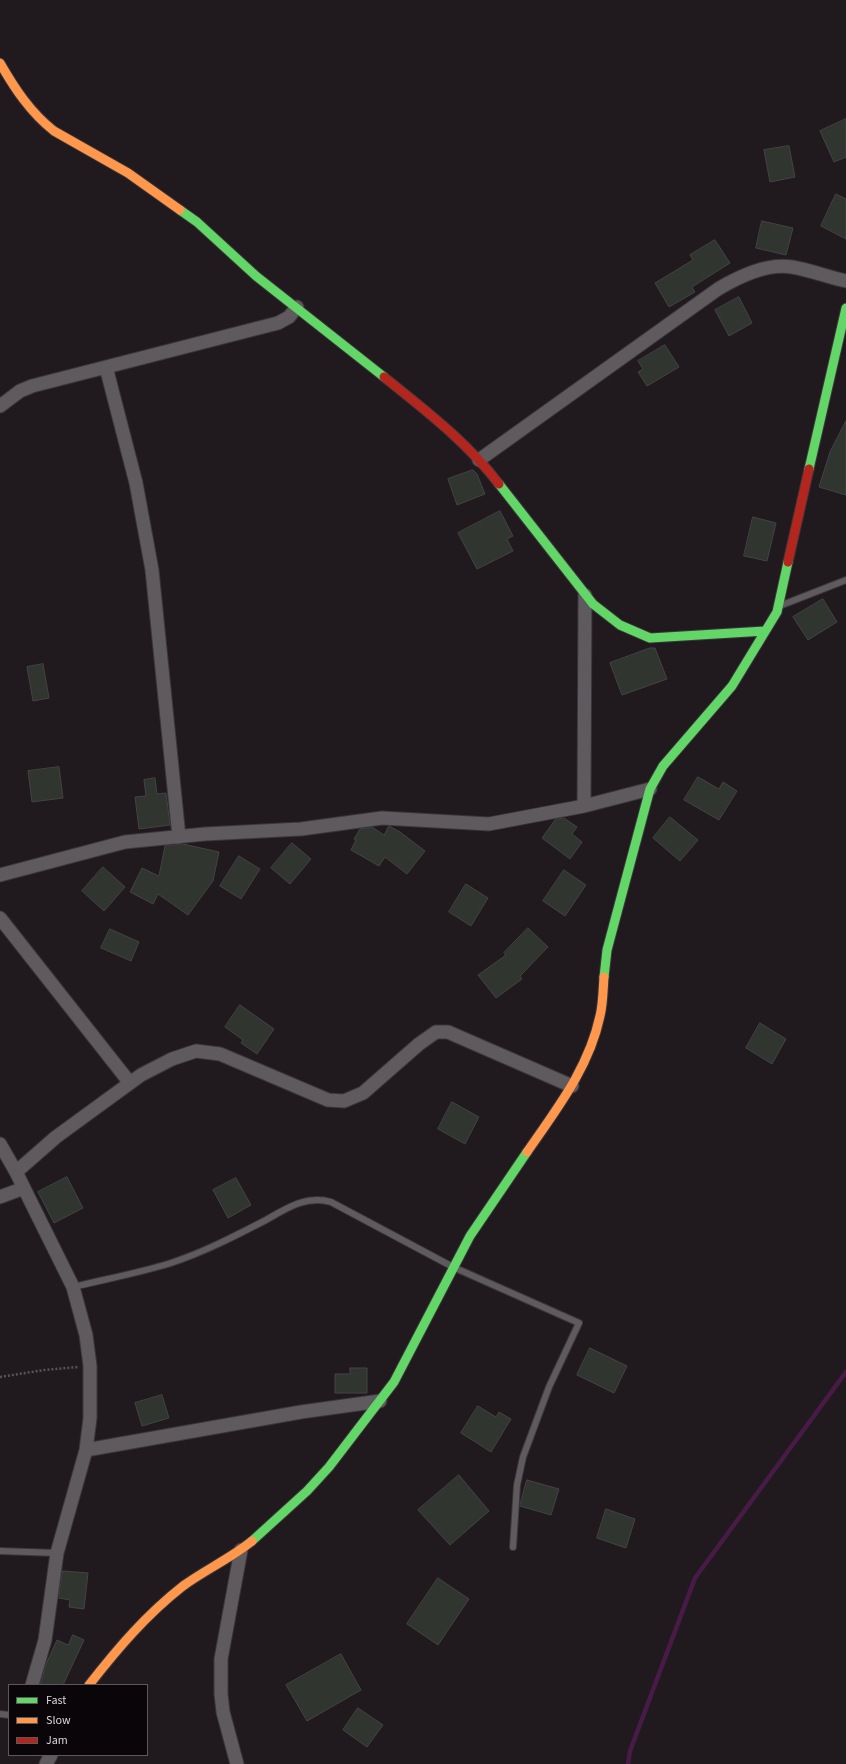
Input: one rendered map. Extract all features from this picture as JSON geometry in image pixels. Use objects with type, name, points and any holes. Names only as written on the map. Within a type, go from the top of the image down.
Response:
[{"type":"street","points":[[0,63],[25,104],[54,131],[128,173],[197,222],[256,276],[297,307],[446,427],[489,471],[585,595],[612,621],[630,631],[650,638],[765,631]]},
{"type":"street","points":[[479,460],[718,289],[740,277],[764,269],[790,267],[846,281]]},
{"type":"street","points":[[0,405],[20,391],[32,386],[278,323],[289,317],[297,307]]},
{"type":"street","points":[[90,1684],[120,1644],[160,1604],[185,1585],[241,1550],[268,1528],[307,1491],[329,1467],[394,1382],[453,1267],[493,1201],[572,1086],[593,1040],[600,1016],[607,950],[650,789],[663,766],[732,686],[777,612],[846,308]]},
{"type":"street","points":[[106,367],[136,483],[152,570],[179,837]]},
{"type":"street","points":[[584,806],[585,595]]},
{"type":"street","points":[[0,875],[125,842],[301,829],[382,818],[489,824],[584,806],[650,789]]},
{"type":"street","points":[[0,918],[130,1083]]},
{"type":"street","points":[[16,1172],[56,1137],[141,1075],[172,1059],[196,1051],[220,1054],[328,1100],[344,1101],[363,1093],[419,1044],[436,1032],[448,1032],[572,1086]]},
{"type":"street","points":[[0,1144],[16,1172],[73,1287],[86,1335],[90,1366],[90,1418],[86,1450],[57,1553],[45,1640],[32,1684]]},
{"type":"street","points":[[0,1197],[24,1188]]},
{"type":"street","points":[[86,1450],[301,1412],[380,1401]]},
{"type":"street","points":[[237,1764],[223,1712],[220,1659],[241,1550]]},
{"type":"lane","points":[[778,606],[846,580]]},
{"type":"lane","points":[[73,1287],[148,1270],[191,1256],[227,1240],[294,1205],[314,1200],[331,1202],[453,1267],[579,1322],[549,1387],[523,1457],[517,1485],[513,1547]]},
{"type":"lane","points":[[0,1551],[57,1553]]},
{"type":"path","points":[[0,1377],[44,1370],[90,1366]]},
{"type":"building","points":[[846,119],[846,157],[834,162],[820,131]]},
{"type":"building","points":[[789,146],[795,177],[770,182],[764,150]]},
{"type":"building","points":[[836,194],[846,199],[846,239],[821,226]]},
{"type":"building","points":[[762,221],[793,228],[786,255],[756,248]]},
{"type":"building","points":[[715,240],[730,263],[692,287],[695,292],[669,307],[655,283],[693,260],[690,255]]},
{"type":"building","points":[[739,297],[752,323],[729,336],[715,310]]},
{"type":"building","points":[[665,345],[679,367],[647,386],[638,372],[643,369],[638,361]]},
{"type":"building","points":[[846,421],[846,495],[819,487],[830,452]]},
{"type":"building","points":[[473,470],[477,474],[485,494],[457,505],[448,479]]},
{"type":"building","points":[[500,511],[513,536],[507,539],[513,551],[477,569],[458,533]]},
{"type":"building","points":[[753,517],[776,523],[767,561],[744,556]]},
{"type":"building","points":[[823,599],[837,622],[808,640],[793,617]]},
{"type":"building","points":[[650,648],[655,648],[667,679],[622,695],[610,663]]},
{"type":"building","points":[[43,664],[49,698],[33,701],[27,667]]},
{"type":"building","points":[[59,767],[63,798],[32,802],[28,771]]},
{"type":"building","points":[[698,777],[719,789],[723,782],[737,791],[719,820],[684,800]]},
{"type":"building","points":[[155,778],[157,794],[166,793],[170,825],[139,829],[135,797],[146,796],[144,780]]},
{"type":"building","points":[[670,817],[698,840],[680,861],[653,838]]},
{"type":"building","points":[[564,818],[577,827],[572,834],[582,842],[570,859],[542,838],[555,820]]},
{"type":"building","points":[[389,826],[400,832],[425,851],[407,874],[385,857],[379,866],[351,850],[356,840],[354,839],[360,829],[372,827],[384,835]]},
{"type":"building","points":[[292,843],[311,859],[290,884],[271,868]]},
{"type":"building","points":[[183,844],[219,852],[213,881],[188,915],[158,894],[153,904],[130,892],[142,868],[159,876],[165,846]]},
{"type":"building","points":[[239,856],[260,869],[241,899],[220,886]]},
{"type":"building","points":[[103,867],[125,887],[104,911],[82,891]]},
{"type":"building","points":[[564,870],[586,885],[565,916],[543,901]]},
{"type":"building","points":[[466,884],[488,898],[471,926],[449,912]]},
{"type":"building","points":[[528,928],[548,947],[520,976],[522,979],[496,998],[478,975],[506,955],[504,953]]},
{"type":"building","points":[[110,929],[139,942],[131,961],[101,948]]},
{"type":"building","points":[[240,1005],[274,1029],[257,1054],[241,1043],[243,1040],[225,1027]]},
{"type":"building","points":[[760,1023],[786,1039],[772,1064],[746,1048]]},
{"type":"building","points":[[452,1102],[479,1117],[465,1144],[438,1129]]},
{"type":"building","points":[[67,1177],[83,1208],[54,1223],[38,1192]]},
{"type":"building","points":[[236,1178],[251,1205],[228,1218],[213,1190]]},
{"type":"building","points":[[590,1348],[627,1366],[614,1393],[577,1375]]},
{"type":"building","points":[[350,1368],[367,1368],[367,1393],[335,1393],[335,1374],[350,1374]]},
{"type":"building","points":[[162,1395],[169,1418],[142,1426],[135,1403]]},
{"type":"building","points":[[478,1406],[496,1417],[499,1412],[511,1419],[491,1452],[461,1433]]},
{"type":"building","points":[[459,1475],[489,1511],[450,1545],[418,1510]]},
{"type":"building","points":[[527,1480],[559,1489],[551,1515],[520,1506]]},
{"type":"building","points":[[606,1509],[635,1519],[626,1548],[597,1538]]},
{"type":"building","points":[[63,1571],[88,1573],[84,1609],[69,1607],[70,1600],[59,1598]]},
{"type":"building","points":[[438,1578],[469,1599],[438,1645],[407,1624]]},
{"type":"building","points":[[73,1635],[84,1640],[63,1684],[40,1684],[47,1662],[57,1640],[68,1645]]},
{"type":"building","points":[[341,1654],[361,1690],[307,1721],[286,1685]]},
{"type":"building","points":[[358,1708],[383,1725],[367,1747],[343,1730]]},
{"type":"waterway","points":[[628,1764],[630,1751],[695,1578],[846,1372]]},
{"type":"traffic: fast","points":[[180,210],[197,222],[256,276],[384,377]]},
{"type":"traffic: fast","points":[[809,469],[846,308]]},
{"type":"traffic: fast","points":[[499,484],[593,604],[620,625],[650,638],[765,631]]},
{"type":"traffic: fast","points":[[604,977],[607,950],[650,789],[663,766],[732,686],[777,612],[788,562]]},
{"type":"traffic: fast","points":[[252,1541],[307,1491],[329,1467],[394,1382],[470,1236],[527,1152]]},
{"type":"traffic: slow","points":[[0,63],[24,100],[45,124],[54,131],[128,173],[180,210]]},
{"type":"traffic: slow","points":[[527,1152],[570,1088],[588,1053],[595,1035],[601,1011],[604,977]]},
{"type":"traffic: slow","points":[[90,1684],[133,1632],[157,1608],[191,1580],[252,1541]]},
{"type":"traffic: jam","points":[[384,377],[430,414],[459,440],[487,469],[499,484]]},
{"type":"traffic: jam","points":[[788,562],[809,469]]}]
